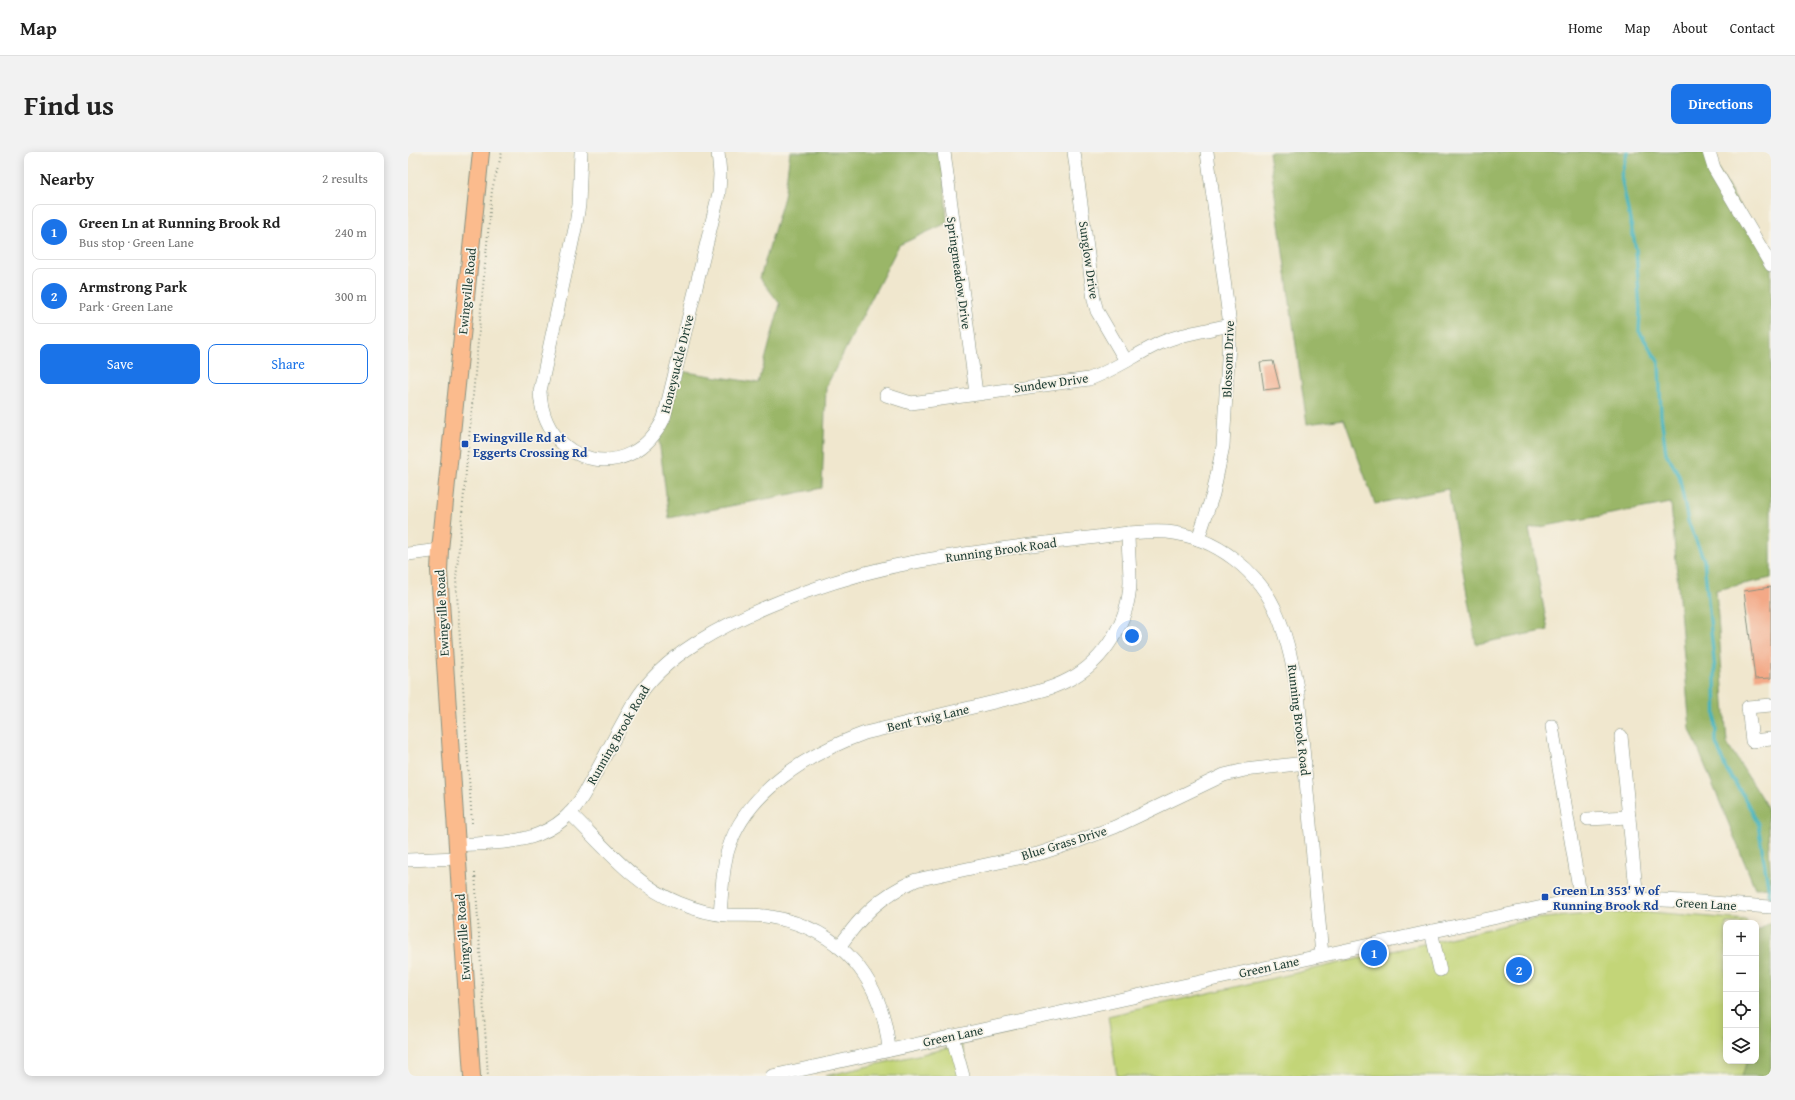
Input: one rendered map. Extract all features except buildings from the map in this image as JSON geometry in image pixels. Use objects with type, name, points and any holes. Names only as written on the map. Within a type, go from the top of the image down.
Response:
[{"type":"main road","name":"Ewingville Road","points":[[472,1076],[439,571],[481,152]]},
{"type":"street","name":"Honeysuckle Drive","points":[[581,152],[578,211],[540,392],[541,405],[549,428],[556,438],[566,447],[578,454],[603,460],[616,459],[629,455],[641,448],[659,429],[664,418],[719,192],[720,174],[718,152]]},
{"type":"street","name":"Springmeadow Drive","points":[[944,152],[976,393]]},
{"type":"street","name":"Sunglow Drive","points":[[1074,152],[1094,300],[1097,311],[1126,361]]},
{"type":"street","name":"Blossom Drive","points":[[1198,539],[1214,494],[1223,446],[1230,324],[1207,152]]},
{"type":"street","points":[[1708,152],[1714,168],[1771,265]]},
{"type":"street","name":"Sundew Drive","points":[[886,395],[911,403],[1088,379],[1102,375],[1154,345],[1170,339],[1230,324]]},
{"type":"street","name":"Running Brook Road","points":[[408,860],[521,840],[551,829],[570,814],[579,803],[634,703],[661,669],[679,654],[732,624],[816,589],[903,564],[1128,533],[1149,531],[1168,532],[1198,539],[1228,555],[1257,580],[1268,596],[1278,615],[1292,662],[1298,693],[1322,955]]},
{"type":"street","name":"Bent Twig Lane","points":[[720,914],[727,852],[732,837],[741,821],[756,802],[774,784],[797,766],[818,753],[865,733],[1054,687],[1071,679],[1088,667],[1101,654],[1112,638],[1121,622],[1127,602],[1130,583],[1128,533]]},
{"type":"street","points":[[408,554],[440,550]]},
{"type":"street","points":[[1771,705],[1748,707],[1752,740],[1771,739]]},
{"type":"street","points":[[1552,726],[1581,900]]},
{"type":"street","points":[[1620,736],[1637,900]]},
{"type":"street","name":"Blue Grass Drive","points":[[839,947],[866,912],[881,899],[898,888],[916,880],[1041,853],[1078,842],[1115,827],[1224,775],[1245,770],[1305,764]]},
{"type":"street","points":[[570,814],[635,876],[648,886],[678,903],[699,910],[720,914],[769,916],[788,920],[818,933],[839,947],[868,979],[877,996],[885,1020],[889,1050]]},
{"type":"street","points":[[1588,819],[1629,817]]},
{"type":"street","name":"Green Lane","points":[[779,1075],[1561,903],[1581,900],[1637,900],[1768,907]]},
{"type":"street","points":[[1431,931],[1440,970]]},
{"type":"street","points":[[952,1036],[963,1076]]},
{"type":"path","points":[[472,823],[456,579],[492,190],[502,152]]},
{"type":"path","points":[[475,874],[488,1076]]},
{"type":"green space","points":[[790,152],[943,152],[947,223],[899,245],[826,387],[822,488],[669,518],[658,432],[679,371],[759,383],[780,304],[760,278],[784,197]]},
{"type":"green space","points":[[1269,152],[1708,152],[1771,260],[1771,578],[1716,590],[1727,743],[1767,807],[1771,887],[1755,888],[1690,729],[1671,503],[1529,529],[1548,630],[1476,644],[1448,489],[1375,504],[1344,419],[1307,424]]},
{"type":"green space","points":[[1650,912],[1746,920],[1723,920],[1723,1064],[1746,1064],[1742,1076],[1117,1076],[1108,1016],[1532,919],[1591,914]]},
{"type":"green space","points":[[1771,922],[1771,1076],[1742,1076],[1746,1064],[1759,1064],[1759,930]]},
{"type":"green space","points":[[962,1045],[970,1076],[825,1076]]},
{"type":"waterway","points":[[1627,152],[1621,176],[1636,249],[1640,310],[1639,331],[1659,363],[1661,415],[1666,453],[1679,475],[1688,521],[1704,560],[1715,671],[1716,743],[1726,769],[1743,795],[1758,824],[1771,904]]},
{"type":"place","name":"Ewingville Rd at Eggerts Crossing Rd","points":[[465,444]]},
{"type":"place","name":"Green Ln 353' W of Running Brook Rd","points":[[1545,897]]},
{"type":"place","name":"Green Ln at Running Brook Rd","points":[[1374,953]]},
{"type":"place","name":"Armstrong Park","points":[[1519,970]]}]
